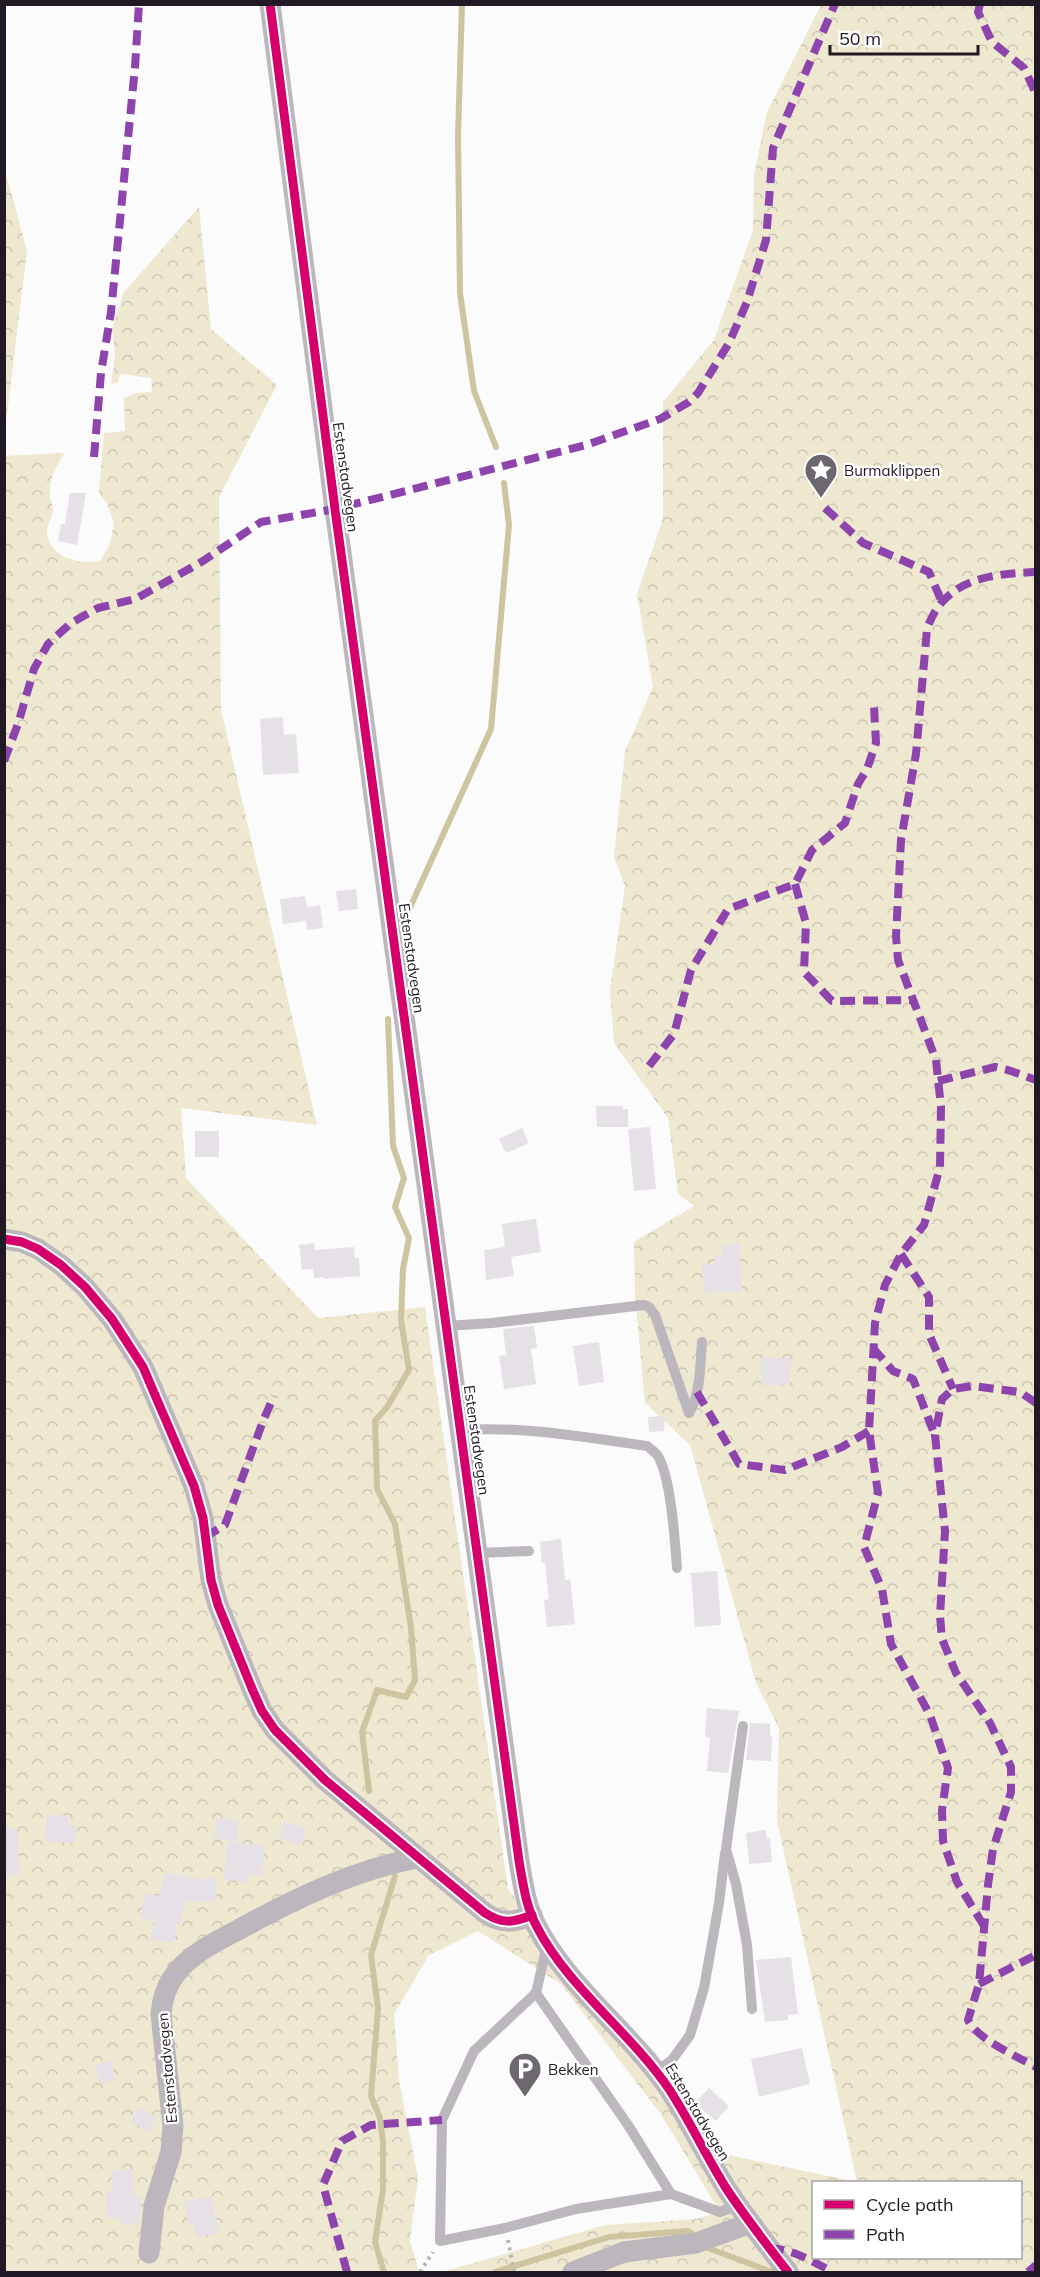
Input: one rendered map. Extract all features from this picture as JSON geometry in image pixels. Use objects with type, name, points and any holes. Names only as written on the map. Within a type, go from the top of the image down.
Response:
[{"type":"street","name":"Estenstadvegen","points":[[270,4],[335,509],[519,1861],[532,1915],[547,1944],[656,2071],[738,2205],[788,2272]]},
{"type":"street","points":[[4,1239],[22,1242],[38,1249],[85,1287],[112,1319],[143,1367],[195,1486],[203,1518],[211,1580],[218,1605],[262,1711],[275,1730],[297,1754],[417,1858],[495,1920],[511,1923],[532,1915]]},
{"type":"street","name":"Estenstadvegen","points":[[149,2253],[154,2206],[171,2152],[172,2107],[161,2014],[163,1999],[172,1978],[190,1960],[213,1943],[264,1915],[340,1881],[390,1863],[417,1858]]},
{"type":"street","points":[[573,2272],[604,2266],[639,2249],[696,2243],[751,2223]]},
{"type":"lane","points":[[446,1326],[492,1323],[644,1305],[649,1307],[655,1315],[689,1413],[694,1405],[697,1392],[702,1342]]},
{"type":"lane","name":"Estenstadvegen","points":[[461,1430],[557,1432],[647,1446],[657,1454],[662,1466],[674,1522],[677,1568]]},
{"type":"lane","points":[[478,1553],[529,1551]]},
{"type":"lane","name":"Estenstadvegen","points":[[656,2071],[672,2060],[690,2035],[704,1988],[719,1903],[743,1726]]},
{"type":"lane","name":"Estenstadvegen","points":[[726,1849],[736,1884],[747,1945],[752,2009]]},
{"type":"lane","points":[[547,1944],[536,1993],[474,2051],[442,2120],[440,2241],[505,2228],[576,2209],[671,2194],[720,2212],[738,2205]]},
{"type":"lane","points":[[536,1993],[628,2125],[671,2194]]},
{"type":"path","points":[[505,2228],[514,2272]]},
{"type":"path","points":[[420,2272],[440,2241]]},
{"type":"green space","points":[[821,5],[1035,5],[1035,2272],[442,2272],[605,2225],[696,2219],[720,2212],[662,2116],[561,1984],[478,1931],[429,1955],[394,2014],[399,2080],[418,2178],[410,2241],[419,2272],[5,2272],[4,456],[65,453],[52,479],[50,497],[53,511],[47,534],[54,549],[60,554],[75,561],[100,561],[110,544],[114,523],[108,506],[99,493],[104,433],[125,431],[124,398],[136,393],[152,392],[151,378],[121,374],[117,383],[111,384],[115,356],[112,328],[124,292],[199,207],[211,329],[277,385],[219,497],[221,709],[317,1125],[181,1108],[186,1178],[318,1318],[425,1307],[508,1889],[718,2153],[852,2181],[812,2181],[812,2259],[1022,2259],[1022,2181],[857,2181],[777,1821],[779,1728],[756,1683],[690,1445],[645,1403],[635,1296],[634,1242],[694,1206],[678,1194],[668,1118],[614,1043],[610,990],[625,886],[614,857],[625,751],[653,687],[637,594],[663,519],[663,402],[714,340],[753,230],[754,175],[767,112]]},
{"type":"green space","points":[[5,170],[27,251],[5,431]]},
{"type":"building","points":[[70,493],[86,493],[77,545],[58,541],[61,524],[65,524]]},
{"type":"building","points":[[283,717],[284,735],[296,734],[299,773],[263,775],[260,719]]},
{"type":"building","points":[[356,889],[358,909],[339,911],[336,891]]},
{"type":"building","points":[[305,896],[307,907],[320,905],[323,928],[307,930],[306,921],[283,924],[280,899]]},
{"type":"building","points":[[596,1106],[623,1106],[623,1109],[628,1109],[628,1127],[597,1127]]},
{"type":"building","points":[[650,1127],[656,1189],[634,1191],[628,1129]]},
{"type":"building","points":[[522,1128],[529,1143],[506,1153],[499,1139]]},
{"type":"building","points":[[195,1131],[219,1131],[219,1157],[195,1157]]},
{"type":"building","points":[[536,1219],[541,1252],[511,1257],[514,1276],[486,1280],[484,1250],[505,1247],[502,1224]]},
{"type":"building","points":[[314,1243],[315,1250],[354,1247],[355,1258],[359,1258],[360,1276],[314,1278],[313,1269],[302,1270],[299,1245]]},
{"type":"building","points":[[739,1243],[742,1291],[704,1293],[702,1265],[715,1264],[714,1257],[722,1256],[721,1245]]},
{"type":"building","points":[[534,1326],[537,1348],[531,1349],[536,1384],[504,1389],[499,1356],[506,1355],[503,1329]]},
{"type":"building","points":[[599,1342],[604,1382],[579,1386],[573,1346]]},
{"type":"building","points":[[761,1358],[791,1358],[790,1385],[761,1385]]},
{"type":"building","points":[[665,1416],[664,1431],[649,1432],[648,1417]]},
{"type":"building","points":[[561,1539],[565,1580],[570,1579],[575,1624],[547,1627],[544,1600],[549,1599],[540,1542]]},
{"type":"building","points":[[717,1571],[721,1625],[695,1627],[691,1573]]},
{"type":"building","points":[[707,1708],[739,1711],[728,1773],[707,1771],[710,1738],[705,1734]]},
{"type":"building","points":[[750,1723],[770,1724],[771,1761],[746,1760]]},
{"type":"building","points":[[47,1815],[69,1816],[68,1825],[77,1826],[76,1843],[45,1841]]},
{"type":"building","points":[[217,1818],[239,1821],[237,1841],[214,1839]]},
{"type":"building","points":[[284,1821],[307,1829],[300,1845],[278,1837]]},
{"type":"building","points":[[4,1828],[17,1828],[20,1874],[4,1875]]},
{"type":"building","points":[[766,1830],[767,1839],[770,1838],[772,1862],[749,1864],[746,1833]]},
{"type":"building","points":[[227,1842],[265,1845],[262,1875],[248,1874],[247,1882],[224,1880]]},
{"type":"building","points":[[164,1873],[200,1879],[216,1878],[216,1901],[184,1902],[181,1926],[176,1925],[174,1943],[151,1940],[154,1920],[140,1918],[144,1894],[159,1896]]},
{"type":"building","points":[[791,1957],[798,2014],[788,2015],[788,2020],[765,2022],[756,1960]]},
{"type":"building","points":[[802,2048],[810,2084],[759,2097],[751,2059]]},
{"type":"building","points":[[110,2060],[116,2079],[100,2084],[94,2065]]},
{"type":"building","points":[[709,2088],[729,2106],[716,2121],[695,2103]]},
{"type":"building","points":[[139,2107],[156,2117],[148,2132],[131,2122]]},
{"type":"building","points":[[132,2169],[133,2190],[136,2189],[136,2197],[141,2197],[139,2223],[122,2224],[121,2218],[107,2218],[106,2191],[113,2191],[111,2171]]},
{"type":"building","points":[[212,2197],[218,2233],[196,2237],[193,2222],[188,2223],[184,2201]]},
{"type":"waterway","points":[[462,4],[458,136],[460,293],[474,391],[496,447]]},
{"type":"waterway","points":[[407,914],[491,729],[509,525],[504,483]]},
{"type":"waterway","points":[[369,1791],[362,1732],[377,1690],[406,1697],[415,1680],[411,1628],[395,1524],[377,1489],[375,1421],[387,1407],[409,1370],[401,1320],[403,1269],[409,1238],[395,1207],[404,1178],[393,1146],[388,1019]]},
{"type":"waterway","points":[[384,2272],[375,2242],[383,2189],[383,2142],[380,2118],[371,2096],[378,2008],[371,1955],[395,1876]]},
{"type":"waterway","points":[[495,2272],[609,2237],[688,2231],[694,2235]]},
{"type":"waterway","points":[[708,2248],[772,2272]]},
{"type":"marked path","points":[[94,457],[101,373],[111,312],[139,4]]},
{"type":"marked path","points":[[4,761],[18,724],[34,669],[48,644],[71,623],[98,608],[135,599],[203,561],[261,522],[335,509],[586,445],[660,419],[689,402],[698,393],[729,343],[747,302],[766,240],[773,148],[835,4]]},
{"type":"marked path","points":[[980,4],[978,12],[992,42],[1024,68],[1036,94]]},
{"type":"marked path","points":[[825,508],[863,543],[929,572],[942,602]]},
{"type":"marked path","points":[[984,1926],[957,1882],[943,1841],[942,1810],[948,1768],[930,1715],[891,1644],[882,1589],[864,1547],[878,1493],[869,1431],[875,1323],[885,1285],[901,1254],[924,1225],[940,1167],[941,1107],[936,1060],[898,960],[896,936],[901,840],[916,754],[927,629],[935,612],[945,599],[970,582],[1002,575],[1036,572]]},
{"type":"marked path","points":[[649,1066],[674,1034],[691,970],[728,909],[795,884],[812,850],[845,823],[858,784],[867,769],[876,743],[874,706]]},
{"type":"marked path","points":[[795,884],[806,923],[804,972],[832,1001],[914,1000]]},
{"type":"marked path","points":[[938,1081],[995,1067],[1036,1080]]},
{"type":"marked path","points":[[901,1254],[929,1297],[929,1334],[953,1389]]},
{"type":"marked path","points":[[873,1348],[893,1371],[913,1379],[934,1433]]},
{"type":"marked path","points":[[1036,1403],[1020,1392],[972,1386],[953,1389],[942,1399],[935,1435],[945,1531],[940,1616],[942,1639],[956,1673],[990,1723],[1011,1767],[1011,1792],[993,1849],[979,1984],[968,2020],[988,2040],[1036,2067]]},
{"type":"marked path","points":[[697,1392],[739,1464],[785,1470],[842,1447],[869,1431]]},
{"type":"marked path","points":[[205,1537],[225,1525],[274,1396]]},
{"type":"marked path","points":[[979,1984],[1036,1955]]},
{"type":"marked path","points":[[347,2272],[323,2185],[342,2141],[371,2125],[442,2120]]},
{"type":"marked path","points":[[769,2248],[794,2253],[833,2272]]},
{"type":"marked path","points":[[1028,2272],[1036,2265]]},
{"type":"cycle path","points":[[270,4],[335,509],[525,1895],[533,1919],[550,1949],[582,1989],[654,2068],[684,2113],[726,2188],[788,2272]]},
{"type":"cycle path","points":[[4,1239],[22,1242],[38,1249],[61,1265],[85,1287],[112,1319],[143,1367],[194,1486],[203,1518],[211,1580],[218,1605],[262,1711],[275,1730],[325,1780],[485,1913],[502,1921],[519,1920],[532,1915]]},
{"type":"place","name":"Burmaklippen","points":[[821,499]]},
{"type":"place","name":"Bekken","points":[[525,2098]]}]
